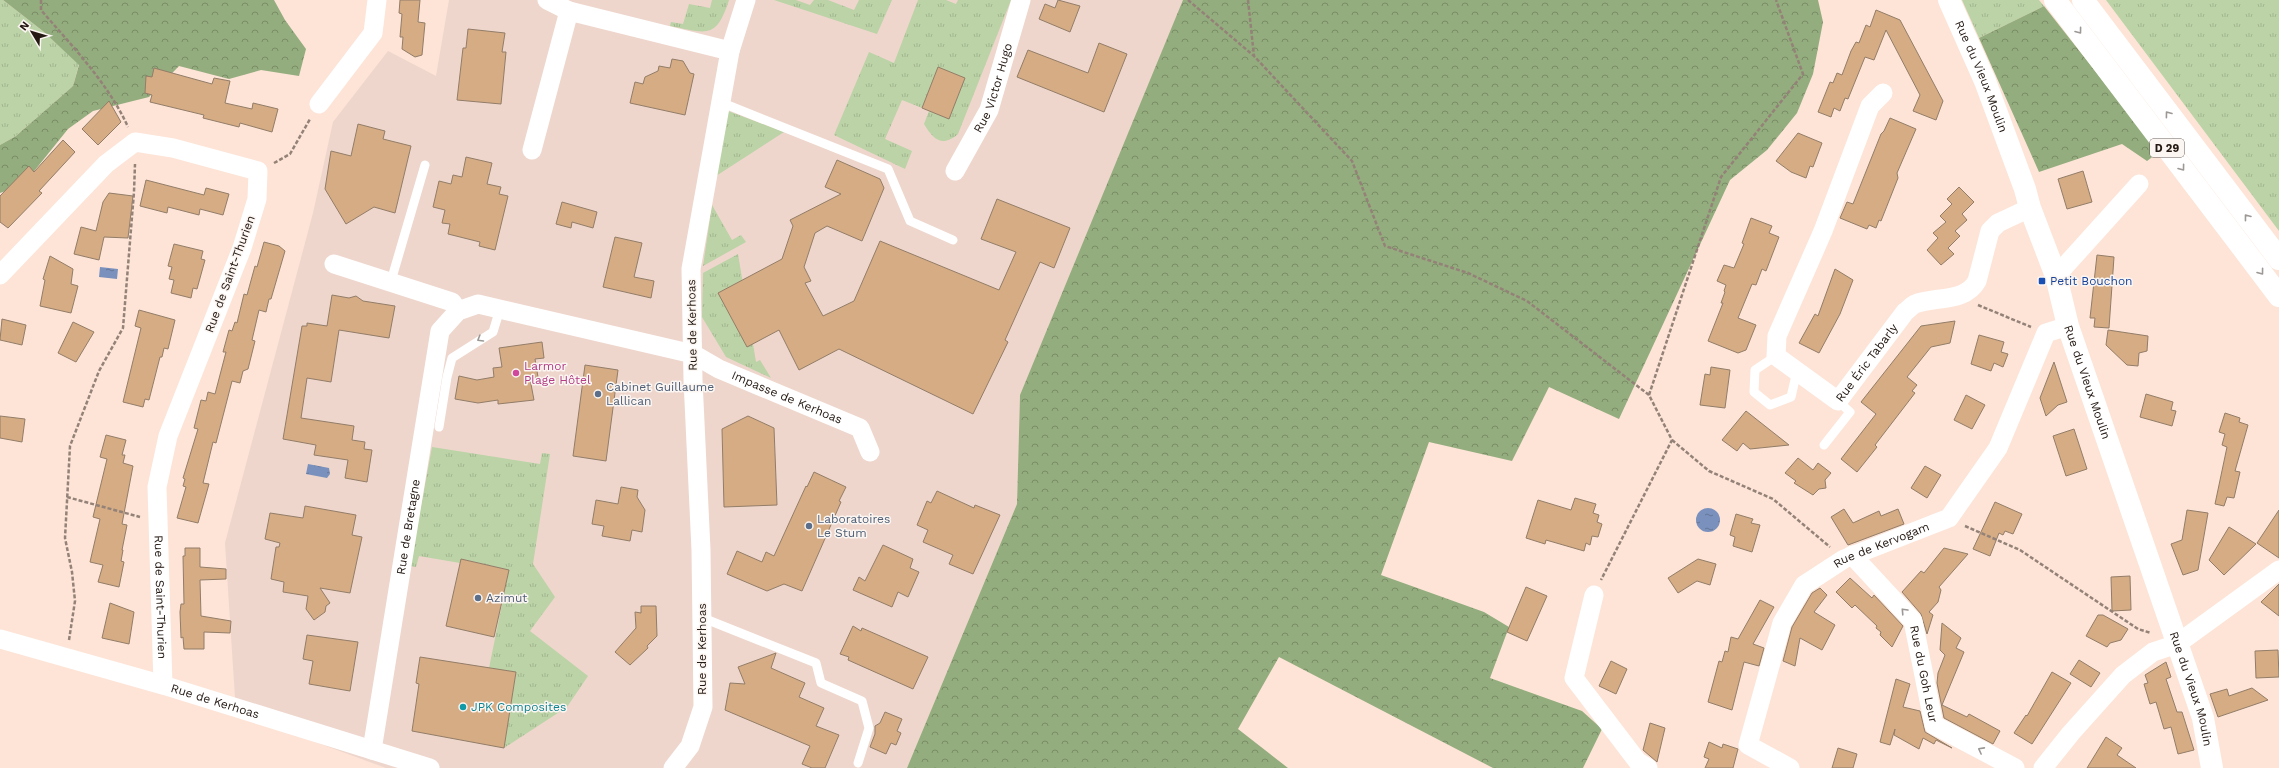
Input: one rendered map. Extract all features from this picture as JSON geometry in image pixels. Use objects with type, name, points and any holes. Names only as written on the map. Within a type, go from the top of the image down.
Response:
[{"type":"street","points":[[319,104],[373,33],[377,0]]},
{"type":"street","points":[[547,0],[569,11],[730,51]]},
{"type":"street","name":"Rue de Kerhoas","points":[[673,768],[690,746],[703,707],[703,618],[691,269],[730,51],[746,0]]},
{"type":"street","name":"Rue Victor Hugo","points":[[955,171],[989,110],[1021,0]]},
{"type":"street","name":"Rue du Vieux Moulin","points":[[1949,0],[1985,81],[2056,276],[2068,326],[2203,718],[2212,768]]},
{"type":"street","name":"D 29","points":[[2055,0],[2279,296]]},
{"type":"street","name":"D 29","points":[[2083,0],[2279,259]]},
{"type":"street","points":[[532,150],[569,11]]},
{"type":"street","points":[[1776,356],[1777,336],[1823,231],[1870,106],[1883,93]]},
{"type":"street","points":[[0,275],[106,164],[135,142],[173,148],[258,171]]},
{"type":"street","name":"Rue de Saint-Thurien","points":[[163,685],[157,487],[168,436],[242,248],[257,198],[258,171]]},
{"type":"street","points":[[2056,276],[2139,184]]},
{"type":"street","name":"Rue Éric Tabarly","points":[[1776,356],[1838,402],[1905,312],[1914,304],[1956,296],[1974,288],[1990,231],[1998,223],[2030,208]]},
{"type":"street","points":[[334,264],[391,281],[452,302],[458,311]]},
{"type":"street","name":"Rue de Bretagne","points":[[372,750],[440,331],[458,311],[478,304],[693,354]]},
{"type":"street","points":[[1948,518],[1998,448],[2046,333],[2068,326]]},
{"type":"street","name":"Impasse de Kerhoas","points":[[693,354],[719,368],[860,428],[870,452]]},
{"type":"street","name":"Rue de Kervogam","points":[[1790,768],[1748,745],[1782,623],[1804,585],[1848,557],[1948,518]]},
{"type":"street","name":"Rue du Goh Leur","points":[[1848,557],[1913,621],[1934,725],[2015,768]]},
{"type":"street","points":[[2043,768],[2071,733],[2123,676],[2153,652],[2177,644],[2279,570]]},
{"type":"street","points":[[1594,595],[1574,678],[1638,762],[1648,768]]},
{"type":"street","name":"Rue de Kerhoas","points":[[0,639],[163,685],[430,768]]},
{"type":"lane","points":[[720,102],[888,169],[910,221],[953,240]]},
{"type":"lane","points":[[391,281],[425,165]]},
{"type":"lane","points":[[440,427],[447,377],[452,358],[493,332],[500,309]]},
{"type":"lane","points":[[1776,356],[1756,370],[1754,392],[1770,405],[1791,397],[1797,371]]},
{"type":"lane","points":[[1824,445],[1850,412],[1838,402]]},
{"type":"lane","points":[[703,618],[816,663],[821,683],[862,701],[869,728],[858,763]]},
{"type":"path","points":[[41,0],[42,10],[84,59],[123,116],[135,142],[134,192],[123,328],[99,371],[70,446],[65,538],[72,572],[75,601],[72,625]]},
{"type":"path","points":[[1188,0],[1254,56],[1352,161],[1385,246],[1468,273],[1527,301],[1649,395],[1672,440],[1709,471],[1773,499],[1848,557]]},
{"type":"path","points":[[1248,0],[1254,56]]},
{"type":"path","points":[[1649,395],[1721,177],[1803,74],[1776,0]]},
{"type":"path","points":[[258,171],[290,154],[319,104]]},
{"type":"path","points":[[1956,296],[2046,333]]},
{"type":"path","points":[[1594,595],[1672,440]]},
{"type":"path","points":[[67,497],[158,521]]},
{"type":"path","points":[[1948,518],[2020,550],[2138,629],[2177,644]]},
{"type":"shaded area","points":[[449,0],[1184,0],[1020,395],[1017,504],[907,768],[386,768],[236,713],[225,543],[313,213],[333,122],[388,51],[436,76]]},
{"type":"green space","points":[[0,0],[3,0],[44,32],[79,64],[73,86],[16,136],[0,145]]},
{"type":"green space","points":[[3,0],[274,0],[285,20],[306,49],[299,76],[261,70],[229,79],[179,66],[149,97],[93,111],[68,129],[23,185],[0,193],[0,145],[16,136],[73,86],[79,65],[44,32]]},
{"type":"green space","points":[[712,0],[729,0],[720,22],[714,28],[708,31],[693,31],[670,26],[671,22],[683,24],[689,4],[710,8]]},
{"type":"green space","points":[[774,0],[796,0],[810,5],[814,0],[828,0],[854,10],[859,0],[892,0],[877,34]]},
{"type":"green space","points":[[918,0],[946,0],[956,4],[958,0],[1011,0],[958,134],[948,140],[939,140],[931,135],[924,124],[929,111],[948,118],[938,68],[922,108],[902,100],[885,139],[912,151],[905,169],[834,135],[869,52],[894,63]]},
{"type":"green space","points":[[1183,0],[1818,0],[1823,22],[1813,74],[1797,113],[1767,150],[1730,180],[1619,419],[1549,387],[1512,461],[1429,442],[1381,575],[1484,612],[1509,627],[1490,678],[1582,711],[1602,729],[1583,768],[1493,768],[1279,657],[1238,729],[1288,768],[907,768],[1017,504],[1020,395]]},
{"type":"green space","points":[[1962,0],[2039,0],[2044,6],[1979,38]]},
{"type":"green space","points":[[2106,0],[2279,0],[2279,231]]},
{"type":"green space","points":[[2044,6],[2159,152],[2147,161],[2122,144],[2039,172],[1979,38]]},
{"type":"green space","points":[[728,111],[784,132],[716,176]]},
{"type":"green space","points":[[712,205],[732,240],[741,235],[746,242],[703,266]]},
{"type":"green space","points":[[738,254],[756,362],[760,360],[771,378],[726,357],[702,317],[703,273]]},
{"type":"green space","points":[[432,447],[540,464],[542,453],[550,454],[533,564],[555,597],[530,631],[588,676],[567,707],[504,748],[516,673],[489,668],[509,570],[462,559],[460,563],[419,556],[416,567],[410,566]]},
{"type":"water","points":[[100,267],[118,269],[117,279],[99,277]]},
{"type":"water","points":[[308,464],[329,468],[330,474],[327,478],[306,474]]},
{"type":"water","points":[[1708,508],[1713,509],[1719,515],[1719,525],[1713,531],[1708,532],[1703,531],[1697,525],[1696,520],[1697,515],[1703,509]]},
{"type":"building","points":[[400,0],[420,0],[418,22],[425,23],[422,55],[415,57],[402,49],[403,37],[400,37],[402,14],[399,13]]},
{"type":"building","points":[[1058,0],[1080,6],[1070,32],[1039,19],[1045,4],[1055,8]]},
{"type":"building","points":[[1876,10],[1900,20],[1943,101],[1936,120],[1913,111],[1920,95],[1886,30],[1874,60],[1865,57],[1848,99],[1845,98],[1840,111],[1834,108],[1831,117],[1818,112],[1830,82],[1833,83],[1837,73],[1842,75],[1851,51],[1856,42],[1859,43],[1866,25],[1870,27]]},
{"type":"building","points":[[468,29],[505,33],[502,52],[506,52],[501,104],[457,100],[463,48],[466,48]]},
{"type":"building","points":[[1099,43],[1127,54],[1104,112],[1017,77],[1028,50],[1088,73]]},
{"type":"building","points":[[672,59],[683,61],[690,73],[694,74],[685,115],[630,103],[635,82],[643,84],[645,77],[658,71],[659,66],[670,68]]},
{"type":"building","points":[[938,67],[965,78],[949,119],[922,108]]},
{"type":"building","points":[[154,68],[212,84],[214,78],[230,81],[225,103],[252,109],[253,103],[278,109],[272,132],[240,123],[239,127],[203,118],[204,115],[150,102],[152,95],[145,93],[146,76],[152,77]]},
{"type":"building","points":[[109,101],[121,122],[98,145],[82,129]]},
{"type":"building","points":[[1890,118],[1916,129],[1897,173],[1898,178],[1881,221],[1879,220],[1876,228],[1869,225],[1867,229],[1840,218],[1847,202],[1853,204],[1881,134]]},
{"type":"building","points":[[358,124],[385,131],[383,139],[411,146],[395,213],[374,207],[346,224],[325,189],[331,151],[351,156]]},
{"type":"building","points":[[1798,133],[1822,143],[1813,167],[1810,166],[1806,178],[1791,172],[1776,161]]},
{"type":"building","points":[[63,140],[75,152],[39,191],[42,193],[8,228],[0,222],[0,196],[29,166],[34,172]]},
{"type":"building","points":[[466,157],[492,163],[487,184],[501,187],[499,194],[508,196],[495,250],[479,246],[480,242],[448,234],[450,224],[442,223],[445,210],[433,207],[439,181],[451,184],[453,175],[462,177]]},
{"type":"building","points":[[837,160],[880,179],[884,188],[862,241],[827,226],[815,233],[804,267],[811,281],[805,283],[823,316],[854,301],[880,241],[999,290],[1016,252],[981,239],[997,199],[1070,228],[1054,268],[1040,262],[1005,340],[1008,342],[973,414],[839,349],[799,370],[779,330],[747,347],[718,293],[782,259],[793,226],[790,220],[841,194],[825,187]]},
{"type":"building","points":[[2083,171],[2092,202],[2067,209],[2058,179]]},
{"type":"building","points":[[146,180],[204,195],[206,188],[229,194],[223,215],[200,209],[199,215],[168,207],[167,213],[140,206]]},
{"type":"building","points":[[1959,187],[1974,202],[1962,214],[1967,220],[1955,231],[1960,236],[1948,248],[1954,254],[1941,265],[1927,250],[1938,238],[1933,233],[1946,222],[1940,216],[1952,204],[1947,199]]},
{"type":"building","points":[[109,193],[133,196],[128,238],[104,237],[99,260],[74,254],[81,227],[96,231],[103,202]]},
{"type":"building","points":[[562,202],[597,212],[593,228],[572,222],[571,228],[556,224]]},
{"type":"building","points":[[1751,218],[1772,226],[1769,233],[1779,237],[1766,271],[1762,269],[1756,285],[1752,284],[1738,318],[1756,325],[1746,350],[1738,353],[1708,341],[1723,303],[1721,303],[1725,292],[1726,285],[1717,281],[1724,265],[1734,268],[1744,244],[1742,243]]},
{"type":"building","points":[[615,237],[642,243],[634,277],[654,281],[651,298],[603,287]]},
{"type":"building","points":[[264,242],[279,246],[285,251],[271,299],[269,299],[266,312],[259,310],[252,340],[255,341],[248,369],[243,371],[240,383],[232,381],[216,443],[213,442],[203,483],[209,484],[198,523],[177,518],[186,487],[183,486],[185,479],[183,478],[198,429],[194,428],[201,400],[206,401],[208,392],[215,394],[226,352],[223,352],[229,330],[232,331],[235,322],[237,323],[244,294],[247,295],[255,266],[257,267]]},
{"type":"building","points":[[174,244],[203,251],[201,259],[205,260],[197,289],[193,288],[191,298],[171,293],[174,280],[169,279],[172,267],[168,266]]},
{"type":"building","points":[[2097,255],[2114,257],[2109,328],[2094,327],[2095,318],[2090,318]]},
{"type":"building","points":[[50,256],[73,269],[71,284],[78,286],[71,313],[40,306],[45,280],[43,279]]},
{"type":"building","points":[[1835,269],[1853,280],[1840,314],[1819,353],[1799,343],[1815,314],[1818,316]]},
{"type":"building","points":[[332,295],[349,298],[356,296],[363,301],[395,306],[389,338],[339,330],[331,382],[307,378],[301,418],[354,426],[352,440],[365,442],[364,449],[372,450],[367,482],[345,478],[348,460],[314,455],[316,445],[283,439],[302,326],[307,326],[307,323],[327,326]]},
{"type":"building","points":[[139,310],[175,320],[168,349],[164,348],[162,357],[160,357],[149,400],[145,399],[143,407],[123,402],[141,328],[135,326]]},
{"type":"building","points":[[2,319],[26,325],[22,345],[0,340]]},
{"type":"building","points":[[1955,321],[1950,343],[1931,347],[1907,377],[1917,385],[1912,391],[1915,393],[1875,445],[1877,447],[1857,472],[1841,459],[1876,414],[1861,402],[1921,326]]},
{"type":"building","points":[[73,322],[94,332],[76,362],[58,353]]},
{"type":"building","points":[[2108,330],[2148,336],[2147,351],[2139,353],[2138,366],[2127,365],[2106,345]]},
{"type":"building","points":[[1979,335],[2004,342],[2001,352],[2008,354],[2003,367],[1994,363],[1991,371],[1971,364]]},
{"type":"building","name":"Larmor Plage Hôtel","points":[[542,342],[544,358],[535,359],[538,377],[530,379],[534,400],[498,404],[498,400],[478,403],[455,399],[459,376],[477,380],[494,377],[493,368],[502,367],[499,348]]},
{"type":"building","points":[[2054,362],[2067,402],[2058,405],[2046,416],[2040,398]]},
{"type":"building","name":"Cabinet Guillaume Lallican","points":[[585,365],[618,370],[606,461],[573,456]]},
{"type":"building","points":[[1711,367],[1730,370],[1725,408],[1700,405],[1705,374],[1710,375]]},
{"type":"building","points":[[2146,394],[2173,402],[2171,410],[2176,411],[2172,426],[2140,417]]},
{"type":"building","points":[[1966,395],[1985,405],[1972,429],[1954,420]]},
{"type":"building","points":[[1746,411],[1789,445],[1750,449],[1743,443],[1737,451],[1722,440]]},
{"type":"building","points":[[2225,413],[2240,418],[2239,422],[2248,425],[2235,471],[2240,472],[2234,498],[2227,497],[2224,506],[2215,504],[2227,447],[2222,445],[2225,434],[2219,432]]},
{"type":"building","points":[[0,416],[25,419],[22,442],[0,438]]},
{"type":"building","points":[[748,416],[774,428],[777,505],[724,507],[722,429]]},
{"type":"building","points":[[2074,429],[2087,469],[2066,476],[2053,436]]},
{"type":"building","points":[[106,435],[126,440],[122,455],[125,455],[123,463],[133,466],[122,524],[127,525],[121,561],[124,562],[119,587],[98,582],[103,565],[90,562],[100,519],[93,517],[107,459],[100,457]]},
{"type":"building","points":[[1798,458],[1813,470],[1818,463],[1831,473],[1825,480],[1826,488],[1819,489],[1813,495],[1794,483],[1796,481],[1785,473]]},
{"type":"building","points":[[1925,466],[1941,475],[1927,498],[1911,488]]},
{"type":"building","name":"Laboratoires Le Stum","points":[[814,472],[846,487],[839,501],[841,502],[802,591],[784,584],[767,591],[727,574],[737,551],[762,562],[766,552],[774,556],[806,486],[807,487]]},
{"type":"building","points":[[621,487],[638,490],[637,497],[645,510],[642,532],[632,530],[630,541],[602,536],[604,526],[592,524],[596,500],[618,504]]},
{"type":"building","points":[[937,491],[974,508],[975,505],[1000,515],[973,574],[949,564],[953,555],[923,542],[928,530],[917,525],[927,501],[931,503]]},
{"type":"building","points":[[1575,498],[1596,504],[1593,513],[1599,515],[1597,522],[1602,524],[1598,537],[1592,536],[1590,545],[1586,543],[1584,551],[1546,540],[1545,544],[1526,538],[1538,500],[1571,510]]},
{"type":"building","points":[[1995,502],[2022,514],[2013,534],[2005,531],[2003,535],[1999,533],[1990,556],[1973,549]]},
{"type":"building","points":[[305,506],[356,515],[352,535],[362,537],[350,593],[320,588],[330,603],[326,606],[325,612],[314,620],[306,609],[308,596],[283,592],[284,582],[271,579],[276,547],[279,547],[280,543],[265,539],[270,513],[303,518]]},
{"type":"building","points":[[1844,509],[1853,523],[1879,511],[1881,516],[1898,509],[1904,524],[1848,545],[1831,517]]},
{"type":"building","points":[[2187,510],[2208,513],[2198,570],[2183,575],[2171,544],[2182,540]]},
{"type":"building","points":[[2279,510],[2279,558],[2257,543]]},
{"type":"building","points":[[1736,514],[1753,519],[1751,523],[1760,525],[1752,552],[1733,546],[1735,537],[1730,535]]},
{"type":"building","points":[[2229,527],[2256,544],[2224,575],[2209,560]]},
{"type":"building","points":[[883,545],[913,559],[910,568],[919,572],[908,597],[898,592],[892,607],[853,590],[859,577],[865,581]]},
{"type":"building","points":[[185,548],[200,548],[200,567],[226,569],[226,579],[200,580],[201,616],[231,621],[230,633],[204,632],[204,649],[184,649],[183,637],[181,638],[180,612],[181,604],[184,604],[183,556],[185,556]]},
{"type":"building","points":[[1944,548],[1968,554],[1939,587],[1941,590],[1938,602],[1929,612],[1933,615],[1927,634],[1921,614],[1902,592],[1921,571],[1924,573]]},
{"type":"building","name":"Azimut","points":[[461,559],[509,570],[494,637],[446,626]]},
{"type":"building","points":[[1698,559],[1716,564],[1710,585],[1697,581],[1678,593],[1668,578]]},
{"type":"building","points":[[2130,576],[2131,610],[2112,611],[2111,577]]},
{"type":"building","points":[[1850,578],[1872,598],[1874,595],[1903,626],[1892,647],[1880,635],[1881,632],[1876,628],[1877,626],[1855,605],[1852,608],[1836,592]]},
{"type":"building","points":[[2279,584],[2279,616],[2261,602]]},
{"type":"building","points":[[1526,587],[1547,596],[1527,641],[1507,632]]},
{"type":"building","points":[[1820,588],[1827,595],[1814,612],[1835,625],[1822,650],[1800,638],[1795,666],[1783,661],[1792,627],[1812,593]]},
{"type":"building","points":[[1760,600],[1774,607],[1753,644],[1764,648],[1759,666],[1744,662],[1732,710],[1708,702],[1719,661],[1722,662],[1725,651],[1728,652],[1731,637],[1738,639]]},
{"type":"building","points":[[110,603],[134,612],[129,644],[102,638]]},
{"type":"building","points":[[641,606],[656,606],[657,636],[647,646],[648,648],[630,665],[615,652],[636,628],[635,612],[641,613]]},
{"type":"building","points":[[2098,615],[2103,615],[2128,629],[2121,640],[2110,643],[2107,647],[2086,636]]},
{"type":"building","points":[[1942,623],[1961,638],[1956,648],[1964,652],[1942,705],[1967,717],[1969,714],[2000,731],[1993,744],[1944,718],[1937,683],[1938,673],[1945,655],[1940,650]]},
{"type":"building","points":[[853,626],[861,631],[862,628],[928,657],[913,689],[848,660],[849,657],[840,654]]},
{"type":"building","points":[[307,635],[358,642],[350,691],[309,684],[313,661],[303,659]]},
{"type":"building","points":[[2278,650],[2279,677],[2256,678],[2255,651]]},
{"type":"building","points":[[776,653],[771,668],[805,683],[799,697],[824,708],[816,726],[839,735],[825,768],[812,768],[802,764],[810,746],[725,710],[730,683],[745,684],[738,667]]},
{"type":"building","name":"JPK Composites","points":[[420,657],[516,672],[504,748],[412,731],[419,684],[416,683]]},
{"type":"building","points":[[2079,660],[2100,673],[2091,687],[2070,674]]},
{"type":"building","points":[[1611,661],[1627,669],[1616,694],[1599,686]]},
{"type":"building","points":[[2166,662],[2171,677],[2166,679],[2177,712],[2182,712],[2194,750],[2178,754],[2171,727],[2164,729],[2156,702],[2150,704],[2144,684],[2148,683],[2145,675]]},
{"type":"building","points":[[2052,672],[2071,683],[2032,744],[2014,733],[2026,715],[2027,716]]},
{"type":"building","points":[[1896,679],[1910,684],[1903,707],[1920,711],[1925,732],[1952,748],[1936,740],[1934,744],[1923,738],[1919,749],[1894,735],[1895,729],[1890,745],[1880,742]]},
{"type":"building","points":[[2252,688],[2268,700],[2218,717],[2210,694],[2227,689],[2229,696]]},
{"type":"building","points":[[885,712],[902,719],[897,731],[901,733],[896,745],[891,743],[886,754],[870,747],[875,734],[875,726],[880,723]]},
{"type":"building","points":[[1650,723],[1665,728],[1657,762],[1643,750]]},
{"type":"building","points":[[2106,737],[2122,748],[2117,755],[2136,768],[2087,768]]},
{"type":"building","points":[[1709,742],[1722,748],[1723,744],[1738,749],[1733,768],[1705,768],[1709,759],[1704,757]]},
{"type":"building","points":[[1838,748],[1857,754],[1853,768],[1832,768]]},
{"type":"place","name":"Petit Bouchon","points":[[2042,281]]},
{"type":"place","name":"Larmor Plage Hôtel","points":[[516,373]]},
{"type":"place","name":"Cabinet Guillaume Lallican","points":[[598,394]]},
{"type":"place","name":"Laboratoires Le Stum","points":[[809,526]]},
{"type":"place","name":"Azimut","points":[[478,598]]},
{"type":"place","name":"JPK Composites","points":[[463,707]]}]
